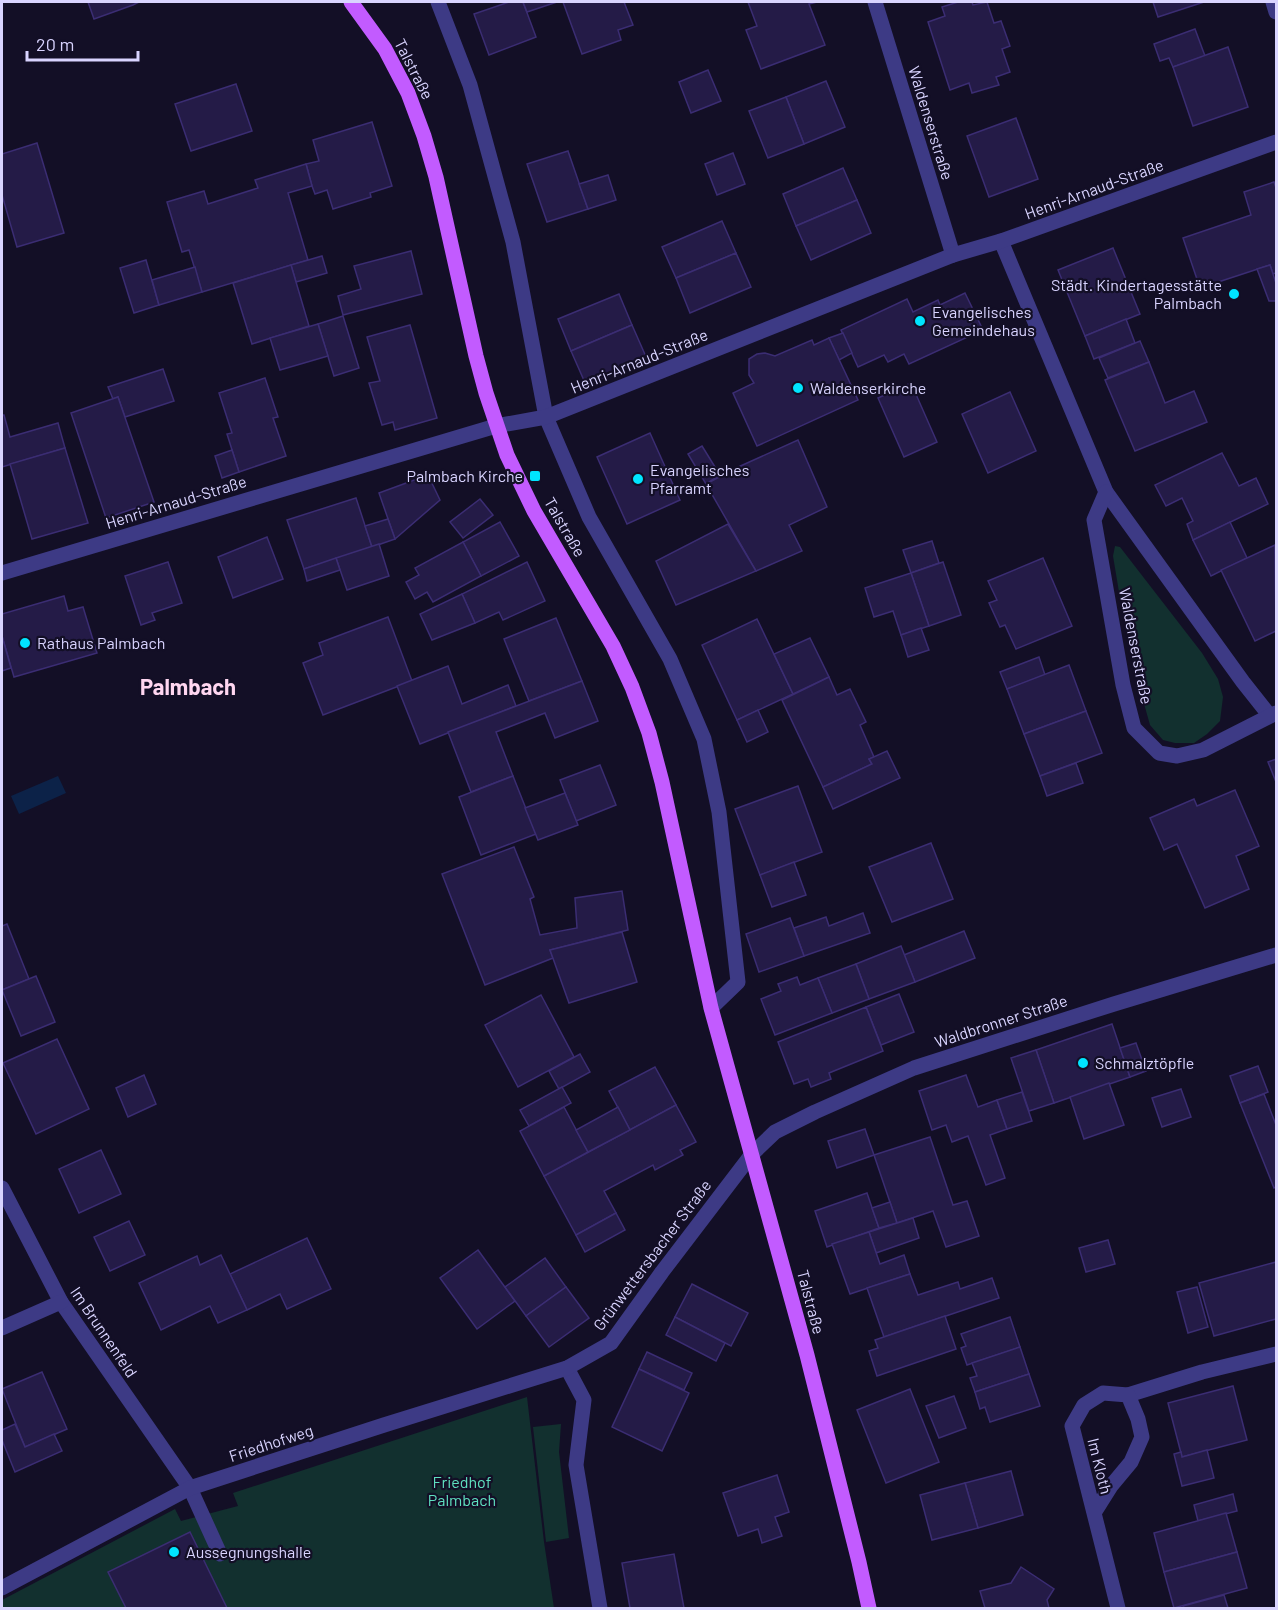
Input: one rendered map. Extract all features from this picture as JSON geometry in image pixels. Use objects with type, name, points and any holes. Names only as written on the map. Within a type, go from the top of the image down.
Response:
[{"type":"main road","name":"Talstraße","points":[[351,2],[385,49],[408,93],[424,136],[436,177],[476,356],[496,426],[507,455],[534,511],[613,646],[632,687],[649,733],[662,782],[711,1008],[807,1355],[869,1608]]},
{"type":"street","name":"Talstraße","points":[[438,2],[470,85],[513,242],[546,417],[589,517],[670,659],[704,739],[719,812],[738,982],[711,1008]]},
{"type":"street","name":"Waldenserstraße","points":[[875,2],[953,255]]},
{"type":"street","points":[[1273,2],[1276,12]]},
{"type":"street","name":"Henri-Arnaud-Straße","points":[[2,573],[496,426],[546,417],[953,255],[1001,241],[1276,142]]},
{"type":"street","name":"Waldenserstraße","points":[[1001,241],[1106,492],[1244,682],[1273,715],[1203,750],[1177,756],[1159,753],[1134,728],[1123,685],[1094,520],[1106,492]]},
{"type":"street","name":"Waldbronner Straße","points":[[752,1154],[776,1132],[814,1112],[914,1068],[1276,955]]},
{"type":"street","name":"Grünwettersbacher Straße","points":[[567,1368],[611,1343],[752,1154]]},
{"type":"street","name":"Im Brunnenfeld","points":[[2,1188],[61,1302],[190,1488],[220,1554]]},
{"type":"street","points":[[2,1328],[61,1302]]},
{"type":"street","name":"Im Kloth","points":[[1118,1608],[1072,1426],[1084,1406],[1103,1393],[1128,1395],[1202,1372],[1276,1354]]},
{"type":"street","points":[[567,1368],[584,1400],[576,1465],[600,1608]]},
{"type":"street","name":"Friedhofweg","points":[[2,1588],[190,1488],[567,1368]]},
{"type":"street","name":"Im Kloth","points":[[1094,1514],[1111,1486],[1131,1462],[1142,1437],[1138,1419],[1128,1395]]},
{"type":"green space","points":[[1115,546],[1120,547],[1202,653],[1218,679],[1223,697],[1220,721],[1194,743],[1175,743],[1163,740],[1150,725],[1119,592],[1113,556]]},
{"type":"green space","name":"Friedhof Palmbach","points":[[527,1397],[554,1608],[2,1608],[2,1600],[175,1509],[181,1521],[238,1506],[233,1493]]},
{"type":"green space","points":[[561,1424],[559,1452],[569,1538],[546,1542],[533,1427]]},
{"type":"water","points":[[58,776],[66,793],[19,814],[11,796]]},
{"type":"building","points":[[88,2],[139,2],[94,19]]},
{"type":"building","points":[[509,2],[523,2],[536,37],[489,55],[474,14]]},
{"type":"building","points":[[523,2],[557,2],[527,12]]},
{"type":"building","points":[[563,2],[624,2],[633,25],[618,30],[621,40],[582,54]]},
{"type":"building","points":[[748,2],[817,2],[809,4],[825,45],[761,69],[746,30],[757,26]]},
{"type":"building","points":[[958,2],[972,2],[973,5],[987,2],[994,23],[1001,21],[1010,46],[1002,49],[1010,72],[996,77],[999,85],[972,93],[969,83],[950,90],[928,22],[945,16],[942,7]]},
{"type":"building","points":[[1153,2],[1204,2],[1158,17]]},
{"type":"building","points":[[1195,29],[1205,56],[1173,67],[1169,58],[1160,61],[1154,44]]},
{"type":"building","points":[[1228,47],[1248,107],[1193,126],[1173,67]]},
{"type":"building","points":[[708,70],[721,101],[691,113],[679,82]]},
{"type":"building","points":[[826,81],[845,127],[804,144],[786,97]]},
{"type":"building","points":[[236,84],[252,131],[191,151],[175,104]]},
{"type":"building","points":[[786,97],[804,144],[768,158],[749,111]]},
{"type":"building","points":[[1016,118],[1038,179],[989,197],[967,136]]},
{"type":"building","points":[[372,122],[392,186],[370,193],[371,197],[333,209],[327,190],[315,194],[312,186],[306,164],[319,161],[313,140]]},
{"type":"building","points":[[37,143],[64,233],[17,247],[2,195],[2,154]]},
{"type":"building","points":[[568,151],[588,209],[547,222],[527,164]]},
{"type":"building","points":[[733,153],[745,184],[717,195],[705,164]]},
{"type":"building","points":[[306,164],[312,186],[288,193],[308,260],[202,292],[189,250],[182,252],[167,202],[204,191],[208,204],[258,188],[255,180]]},
{"type":"building","points":[[843,168],[857,200],[796,226],[783,194]]},
{"type":"building","points":[[608,175],[616,200],[588,209],[579,184]]},
{"type":"building","points":[[1274,182],[1276,188],[1276,273],[1273,274],[1270,265],[1200,288],[1183,238],[1251,215],[1244,192]]},
{"type":"building","points":[[857,200],[871,233],[811,260],[796,226]]},
{"type":"building","points":[[722,221],[736,253],[676,278],[662,247]]},
{"type":"building","points":[[1113,248],[1140,314],[1085,336],[1058,270]]},
{"type":"building","points":[[411,251],[422,294],[343,315],[338,296],[361,289],[354,266]]},
{"type":"building","points":[[736,253],[751,287],[690,313],[676,278]]},
{"type":"building","points":[[322,256],[327,273],[296,282],[291,265]]},
{"type":"building","points":[[146,260],[159,305],[134,313],[120,268]]},
{"type":"building","points":[[291,265],[309,326],[252,344],[233,283]]},
{"type":"building","points":[[1270,265],[1276,283],[1276,301],[1269,301],[1257,269]]},
{"type":"building","points":[[195,267],[202,292],[159,305],[152,280]]},
{"type":"building","name":"Evangelisches Gemeindehaus","points":[[965,293],[983,330],[909,364],[904,354],[888,362],[884,355],[858,367],[841,330],[907,299],[913,312],[938,300],[940,305]]},
{"type":"building","points":[[619,294],[632,325],[571,351],[558,319]]},
{"type":"building","points":[[343,316],[359,368],[334,376],[318,324]]},
{"type":"building","points":[[1126,319],[1135,343],[1094,359],[1085,336]]},
{"type":"building","points":[[318,324],[328,356],[280,370],[270,338]]},
{"type":"building","points":[[410,325],[437,418],[395,430],[393,422],[382,425],[369,383],[380,381],[367,337]]},
{"type":"building","points":[[632,325],[647,359],[586,385],[571,351]]},
{"type":"building","points":[[843,333],[852,353],[839,360],[829,338]]},
{"type":"building","name":"Waldenserkirche","points":[[829,338],[858,400],[757,446],[733,393],[754,383],[749,375],[749,359],[757,354],[765,353],[775,356],[812,340],[814,345]]},
{"type":"building","points":[[1140,341],[1149,362],[1108,378],[1099,358]]},
{"type":"building","points":[[1149,362],[1165,403],[1194,391],[1207,422],[1135,451],[1105,380]]},
{"type":"building","points":[[163,369],[174,401],[125,417],[118,397],[113,399],[108,387]]},
{"type":"building","points":[[265,378],[278,417],[273,418],[286,456],[239,472],[227,434],[232,433],[219,393]]},
{"type":"building","points":[[911,383],[937,442],[904,457],[878,398]]},
{"type":"building","points":[[1010,392],[1036,451],[988,473],[962,414]]},
{"type":"building","points":[[118,397],[154,502],[106,518],[71,413]]},
{"type":"building","points":[[2,415],[4,415],[10,437],[58,423],[65,448],[2,467]]},
{"type":"building","name":"Evangelisches Pfarramt","points":[[650,433],[680,500],[627,524],[597,457]]},
{"type":"building","points":[[798,440],[827,507],[789,525],[802,551],[756,571],[706,484]]},
{"type":"building","points":[[702,446],[720,475],[706,484],[688,454]]},
{"type":"building","points":[[65,448],[88,523],[32,539],[10,464]]},
{"type":"building","points":[[232,450],[239,472],[222,478],[215,456]]},
{"type":"building","points":[[1222,453],[1239,486],[1256,478],[1268,504],[1193,540],[1187,524],[1193,521],[1182,498],[1166,506],[1155,485]]},
{"type":"building","points":[[428,475],[440,500],[395,539],[379,493]]},
{"type":"building","points":[[356,498],[372,547],[304,569],[287,520]]},
{"type":"building","points":[[480,499],[493,515],[463,538],[450,522]]},
{"type":"building","points":[[388,519],[395,539],[372,547],[365,526]]},
{"type":"building","points":[[500,522],[519,556],[481,576],[463,542]]},
{"type":"building","points":[[1230,522],[1247,558],[1211,576],[1193,540]]},
{"type":"building","points":[[728,524],[756,571],[676,605],[656,561]]},
{"type":"building","points":[[267,537],[283,579],[233,598],[218,557]]},
{"type":"building","points":[[932,541],[939,563],[911,573],[903,550]]},
{"type":"building","points":[[463,542],[481,576],[433,602],[427,592],[415,599],[406,582],[419,575],[415,568]]},
{"type":"building","points":[[379,544],[389,576],[347,590],[336,558]]},
{"type":"building","points":[[1275,545],[1276,631],[1255,641],[1221,570]]},
{"type":"building","points":[[336,558],[340,570],[307,581],[304,569]]},
{"type":"building","points":[[1043,558],[1072,626],[1016,649],[1005,625],[1000,627],[989,603],[997,600],[988,581]]},
{"type":"building","points":[[168,562],[182,603],[152,613],[155,620],[141,625],[125,576]]},
{"type":"building","points":[[527,562],[545,601],[503,620],[499,612],[475,623],[462,594]]},
{"type":"building","points":[[943,562],[961,615],[929,626],[911,573]]},
{"type":"building","points":[[911,573],[929,626],[901,635],[893,611],[874,617],[865,588]]},
{"type":"building","points":[[462,594],[475,623],[432,640],[420,614]]},
{"type":"building","points":[[64,596],[68,611],[83,607],[97,653],[14,677],[2,636],[2,614]]},
{"type":"building","points":[[388,617],[412,681],[323,715],[303,663],[323,655],[319,643]]},
{"type":"building","points":[[556,618],[582,681],[529,701],[504,639]]},
{"type":"building","points":[[757,619],[793,694],[737,720],[702,645]]},
{"type":"building","points":[[921,628],[929,650],[908,657],[901,635]]},
{"type":"building","points":[[2,636],[11,668],[2,671]]},
{"type":"building","points":[[810,638],[829,677],[793,694],[774,654]]},
{"type":"building","points":[[1039,657],[1045,675],[1007,689],[1000,672]]},
{"type":"building","points":[[1069,665],[1086,711],[1024,734],[1007,689]]},
{"type":"building","points":[[448,666],[462,704],[508,685],[516,706],[420,744],[397,686]]},
{"type":"building","points":[[829,677],[837,695],[850,689],[866,722],[860,725],[874,757],[869,759],[872,764],[823,787],[782,700]]},
{"type":"building","points":[[582,681],[598,721],[555,738],[545,713],[496,732],[513,776],[471,792],[448,732]]},
{"type":"building","points":[[758,710],[768,732],[747,742],[737,720]]},
{"type":"building","points":[[1086,711],[1102,753],[1040,776],[1024,734]]},
{"type":"building","points":[[887,751],[900,778],[833,809],[823,787],[872,764],[869,759]]},
{"type":"building","points":[[1276,759],[1276,782],[1268,762]]},
{"type":"building","points":[[1076,763],[1083,783],[1047,796],[1040,776]]},
{"type":"building","points":[[600,765],[616,805],[576,821],[560,780]]},
{"type":"building","points":[[513,776],[536,834],[481,855],[459,797]]},
{"type":"building","points":[[798,786],[822,852],[760,875],[735,809]]},
{"type":"building","points":[[1235,790],[1259,846],[1236,856],[1249,889],[1205,908],[1177,844],[1164,850],[1150,818],[1194,799],[1197,806]]},
{"type":"building","points":[[565,793],[578,825],[538,840],[525,808]]},
{"type":"building","points":[[931,843],[953,899],[892,922],[869,867]]},
{"type":"building","points":[[514,847],[534,897],[530,899],[540,935],[577,928],[575,898],[622,891],[628,930],[550,950],[553,958],[485,985],[442,874]]},
{"type":"building","points":[[794,862],[806,895],[772,907],[760,875]]},
{"type":"building","points":[[863,913],[870,933],[804,956],[794,928],[826,917],[829,926]]},
{"type":"building","points":[[790,918],[804,956],[759,972],[746,934]]},
{"type":"building","points":[[7,924],[29,979],[2,990],[2,926]]},
{"type":"building","points":[[964,931],[975,958],[915,982],[904,955]]},
{"type":"building","points":[[622,932],[637,982],[569,1003],[550,950]]},
{"type":"building","points":[[901,946],[915,982],[869,999],[856,964]]},
{"type":"building","points":[[856,964],[869,999],[832,1013],[818,978]]},
{"type":"building","points":[[36,976],[55,1022],[21,1036],[2,990]]},
{"type":"building","points":[[797,977],[800,985],[818,978],[832,1013],[775,1035],[761,999],[781,991],[778,984]]},
{"type":"building","points":[[899,994],[914,1032],[881,1045],[866,1007]]},
{"type":"building","points":[[541,995],[574,1057],[518,1087],[485,1025]]},
{"type":"building","points":[[866,1007],[883,1051],[829,1073],[831,1079],[811,1087],[808,1079],[794,1084],[778,1042]]},
{"type":"building","name":"Schmalztöpfle","points":[[1112,1024],[1130,1077],[1054,1103],[1036,1050]]},
{"type":"building","points":[[57,1039],[89,1109],[36,1134],[3,1063]]},
{"type":"building","points":[[1136,1043],[1146,1071],[1130,1077],[1120,1048]]},
{"type":"building","points":[[1036,1050],[1054,1103],[1029,1111],[1011,1058]]},
{"type":"building","points":[[580,1054],[590,1072],[559,1089],[549,1071]]},
{"type":"building","points":[[1258,1066],[1268,1092],[1240,1103],[1230,1076]]},
{"type":"building","points":[[655,1067],[676,1105],[630,1130],[609,1091]]},
{"type":"building","points":[[144,1075],[156,1104],[128,1117],[116,1088]]},
{"type":"building","points":[[966,1075],[978,1107],[997,1100],[1007,1129],[990,1135],[1005,1178],[986,1185],[968,1136],[952,1142],[946,1125],[932,1130],[919,1091]]},
{"type":"building","points":[[1109,1083],[1124,1125],[1084,1139],[1070,1097]]},
{"type":"building","points":[[562,1087],[571,1103],[529,1126],[520,1110]]},
{"type":"building","points":[[1181,1089],[1191,1117],[1162,1127],[1152,1098]]},
{"type":"building","points":[[1022,1092],[1032,1121],[1007,1129],[997,1100]]},
{"type":"building","points":[[1264,1094],[1276,1125],[1276,1187],[1274,1188],[1240,1103]]},
{"type":"building","points":[[676,1105],[696,1142],[680,1150],[683,1155],[655,1170],[653,1165],[604,1191],[616,1213],[576,1235],[544,1176]]},
{"type":"building","points":[[564,1107],[588,1152],[544,1176],[520,1131]]},
{"type":"building","points":[[618,1107],[630,1130],[588,1152],[576,1130]]},
{"type":"building","points":[[865,1129],[874,1155],[837,1168],[828,1141]]},
{"type":"building","points":[[930,1137],[953,1205],[967,1201],[979,1236],[946,1247],[933,1211],[897,1223],[874,1155]]},
{"type":"building","points":[[101,1150],[121,1194],[79,1213],[59,1169]]},
{"type":"building","points":[[867,1193],[879,1228],[827,1247],[815,1211]]},
{"type":"building","points":[[890,1202],[897,1223],[879,1228],[872,1208]]},
{"type":"building","points":[[616,1213],[625,1230],[585,1252],[576,1235]]},
{"type":"building","points":[[913,1218],[919,1238],[876,1253],[869,1232]]},
{"type":"building","points":[[129,1221],[145,1255],[110,1271],[94,1237]]},
{"type":"building","points":[[869,1232],[880,1264],[904,1255],[910,1274],[850,1294],[832,1244]]},
{"type":"building","points":[[307,1238],[331,1289],[287,1309],[280,1294],[247,1310],[230,1274]]},
{"type":"building","points":[[1108,1240],[1115,1264],[1086,1272],[1079,1248]]},
{"type":"building","points":[[478,1250],[515,1301],[477,1329],[440,1278]]},
{"type":"building","points":[[221,1255],[247,1310],[218,1323],[210,1306],[161,1330],[139,1283],[197,1256],[200,1265]]},
{"type":"building","points":[[545,1258],[566,1287],[526,1316],[505,1287]]},
{"type":"building","points":[[1276,1262],[1276,1319],[1214,1336],[1199,1283]]},
{"type":"building","points":[[910,1274],[918,1295],[958,1282],[960,1289],[992,1278],[999,1298],[884,1337],[867,1288]]},
{"type":"building","points":[[692,1284],[748,1313],[731,1346],[675,1317]]},
{"type":"building","points":[[566,1287],[589,1318],[549,1347],[526,1316]]},
{"type":"building","points":[[1197,1287],[1208,1327],[1188,1333],[1177,1292]]},
{"type":"building","points":[[945,1316],[956,1349],[877,1376],[869,1351],[878,1348],[875,1340]]},
{"type":"building","points":[[675,1317],[725,1343],[716,1361],[666,1335]]},
{"type":"building","points":[[1010,1317],[1020,1347],[967,1365],[961,1348],[966,1346],[961,1334]]},
{"type":"building","points":[[1020,1347],[1029,1374],[975,1392],[970,1378],[977,1376],[972,1363]]},
{"type":"building","points":[[647,1352],[692,1373],[684,1390],[639,1369]]},
{"type":"building","points":[[639,1369],[689,1393],[662,1451],[612,1427]]},
{"type":"building","points":[[42,1372],[67,1429],[25,1447],[2,1389]]},
{"type":"building","points":[[1029,1374],[1040,1406],[990,1422],[985,1407],[980,1409],[975,1392]]},
{"type":"building","points":[[1233,1386],[1247,1440],[1182,1457],[1168,1403]]},
{"type":"building","points":[[910,1389],[939,1462],[886,1483],[857,1410]]},
{"type":"building","points":[[954,1396],[966,1428],[939,1438],[926,1406]]},
{"type":"building","points":[[15,1424],[25,1447],[54,1434],[62,1451],[15,1472],[2,1440],[2,1430]]},
{"type":"building","points":[[1207,1450],[1214,1478],[1182,1486],[1174,1454],[1181,1452],[1182,1457]]},
{"type":"building","points":[[1011,1471],[1023,1515],[978,1528],[965,1483]]},
{"type":"building","points":[[777,1475],[789,1512],[775,1517],[782,1536],[762,1543],[758,1529],[738,1536],[723,1493]]},
{"type":"building","points":[[965,1483],[978,1528],[932,1540],[920,1495]]},
{"type":"building","points":[[1233,1494],[1237,1511],[1198,1521],[1194,1505]]},
{"type":"building","points":[[1226,1513],[1237,1552],[1164,1572],[1154,1533]]},
{"type":"building","name":"Aussegnungshalle","points":[[190,1532],[227,1608],[126,1608],[108,1572]]},
{"type":"building","points":[[1237,1552],[1247,1588],[1174,1608],[1164,1572]]},
{"type":"building","points":[[674,1554],[684,1608],[630,1608],[622,1563]]},
{"type":"building","points":[[1021,1567],[1054,1589],[1047,1600],[1049,1608],[985,1608],[980,1591],[1011,1583]]},
{"type":"building","points":[[1224,1595],[1228,1608],[1184,1608],[1183,1606]]},
{"type":"place","name":"Städt. Kindertagesstätte Palmbach","points":[[1234,294]]},
{"type":"place","name":"Evangelisches Gemeindehaus","points":[[920,321]]},
{"type":"place","name":"Waldenserkirche","points":[[798,388]]},
{"type":"place","name":"Palmbach Kirche","points":[[535,476]]},
{"type":"place","name":"Evangelisches Pfarramt","points":[[638,479]]},
{"type":"place","name":"Rathaus Palmbach","points":[[25,643]]},
{"type":"place","name":"Schmalztöpfle","points":[[1083,1063]]},
{"type":"place","name":"Aussegnungshalle","points":[[174,1552]]},
{"type":"district","name":"Palmbach","points":[[188,687]]}]
